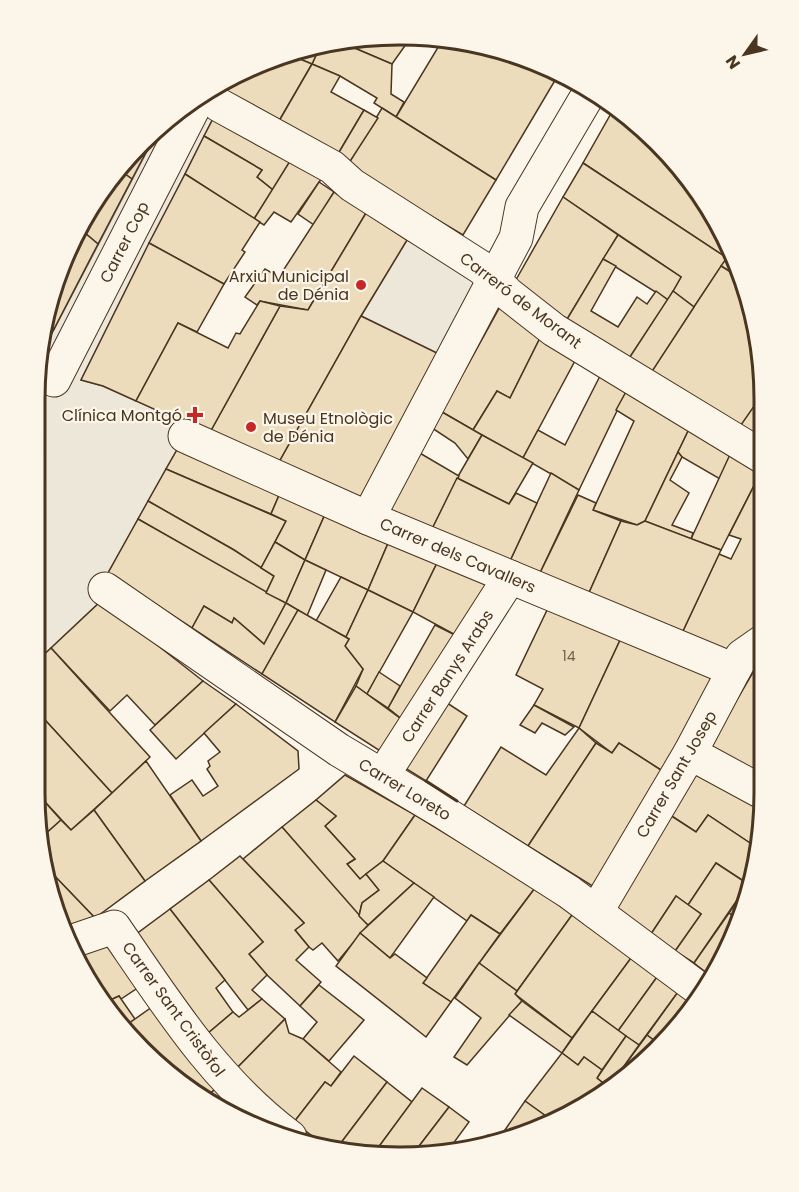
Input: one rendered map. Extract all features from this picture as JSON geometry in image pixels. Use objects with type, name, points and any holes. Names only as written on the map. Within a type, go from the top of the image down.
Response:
[{"type":"street","points":[[368,518],[517,235],[522,207],[586,98]]},
{"type":"street","name":"Carreró de Morant","points":[[207,105],[332,167],[352,186],[470,260],[554,330],[754,452]]},
{"type":"street","name":"Carrer Cop","points":[[54,380],[207,105]]},
{"type":"street","name":"Carrer dels Cavallers","points":[[185,436],[368,518],[734,670]]},
{"type":"street","name":"Carrer Banys Arabs","points":[[383,775],[510,577]]},
{"type":"street","name":"Carrer Loreto","points":[[105,589],[339,750],[512,855],[596,912],[696,986]]},
{"type":"street","name":"Carrer Sant Josep","points":[[596,912],[690,753],[742,656],[754,648]]},
{"type":"street","points":[[690,753],[754,788]]},
{"type":"street","name":"Carrer Sant Cristòfol","points":[[77,939],[114,927],[188,1034],[213,1065],[270,1122]]},
{"type":"shaded area","points":[[228,89],[81,380],[103,386],[191,425],[108,573],[101,601],[45,654],[45,400],[51,335],[147,151],[184,118]]},
{"type":"shaded area","points":[[407,240],[474,276],[476,288],[441,355],[361,316]]},
{"type":"building","points":[[405,45],[392,64],[354,48]]},
{"type":"building","points":[[438,47],[491,57],[554,81],[496,180],[396,117]]},
{"type":"building","points":[[354,48],[392,64],[391,94],[404,102],[396,117],[374,103],[377,98],[340,76],[312,64],[316,55]]},
{"type":"building","points":[[316,55],[312,64],[301,59]]},
{"type":"building","points":[[301,59],[312,64],[275,128],[224,98],[228,89],[264,72]]},
{"type":"building","points":[[312,64],[340,76],[331,92],[364,110],[335,159],[275,128]]},
{"type":"building","points":[[382,108],[496,180],[463,235],[347,166]]},
{"type":"building","points":[[364,110],[378,118],[347,166],[335,159]]},
{"type":"building","points":[[216,113],[295,153],[273,190],[257,177],[262,170],[204,136]]},
{"type":"building","points":[[610,115],[650,149],[681,184],[707,222],[723,255],[583,163]]},
{"type":"building","points":[[204,136],[262,170],[257,177],[273,190],[254,219],[185,174]]},
{"type":"building","points":[[295,153],[327,171],[291,222],[274,212],[264,225],[254,219]]},
{"type":"building","points":[[143,155],[144,156],[132,179],[126,175]]},
{"type":"building","points":[[583,163],[723,255],[725,260],[694,307],[673,291],[681,277],[563,197]]},
{"type":"building","points":[[185,174],[260,222],[242,250],[245,252],[224,284],[149,243]]},
{"type":"building","points":[[126,175],[132,179],[98,244],[86,234],[92,222]]},
{"type":"building","points":[[319,182],[334,192],[314,225],[298,214]]},
{"type":"building","points":[[334,192],[366,213],[308,310],[260,301],[257,305],[245,297],[265,269],[279,277]]},
{"type":"building","points":[[563,197],[618,235],[563,326],[513,285]]},
{"type":"building","points":[[366,213],[407,240],[361,316],[278,464],[209,434],[280,306],[308,310]]},
{"type":"building","points":[[86,234],[98,244],[54,329],[57,308],[64,286]]},
{"type":"building","points":[[618,235],[681,277],[668,300],[603,259]]},
{"type":"building","points":[[149,243],[224,284],[197,332],[178,323],[136,401],[103,386],[81,380]]},
{"type":"building","points":[[603,259],[616,266],[591,311],[618,327],[637,297],[647,304],[656,291],[668,300],[626,363],[563,326]]},
{"type":"building","points":[[725,260],[730,271],[721,266]]},
{"type":"building","points":[[721,266],[730,271],[747,330],[753,376],[754,407],[739,429],[651,372]]},
{"type":"building","points":[[673,291],[694,307],[649,376],[626,363]]},
{"type":"building","points":[[260,301],[280,306],[209,434],[136,401],[178,323],[228,348],[236,333],[240,334]]},
{"type":"building","points":[[501,305],[542,334],[510,398],[497,391],[473,430],[442,412]]},
{"type":"building","points":[[361,316],[441,355],[366,504],[278,464]]},
{"type":"building","points":[[542,334],[577,357],[523,458],[473,430],[497,391],[510,398]]},
{"type":"building","points":[[601,374],[627,390],[579,490],[523,458],[538,430],[565,445]]},
{"type":"building","points":[[627,390],[691,425],[645,521],[637,525],[593,510],[634,421],[616,410]]},
{"type":"building","points":[[754,406],[754,443],[736,432]]},
{"type":"building","points":[[442,412],[482,435],[468,459],[455,443],[432,428]]},
{"type":"building","points":[[691,425],[733,448],[720,479],[682,457],[678,452]]},
{"type":"building","points":[[482,435],[533,463],[509,504],[457,478]]},
{"type":"building","points":[[178,448],[280,493],[271,514],[166,469]]},
{"type":"building","points":[[733,448],[754,462],[754,486],[721,550],[691,539]]},
{"type":"building","points":[[418,452],[459,476],[431,531],[381,510]]},
{"type":"building","points":[[678,452],[682,457],[670,480],[689,493],[672,525],[693,533],[691,539],[645,521]]},
{"type":"building","points":[[166,469],[286,521],[261,568],[148,501]]},
{"type":"building","points":[[551,473],[579,490],[539,575],[509,563]]},
{"type":"building","points":[[457,478],[509,504],[516,493],[537,503],[509,563],[431,531]]},
{"type":"building","points":[[754,486],[754,635],[723,651],[682,633],[719,554],[731,559],[741,539],[729,535]]},
{"type":"building","points":[[280,493],[326,512],[305,560],[275,542],[286,521],[271,514]]},
{"type":"building","points":[[578,495],[596,503],[593,510],[621,521],[588,595],[539,575]]},
{"type":"building","points":[[148,501],[234,550],[274,576],[266,593],[138,519]]},
{"type":"building","points":[[326,512],[389,541],[368,590],[305,560]]},
{"type":"building","points":[[138,519],[286,603],[264,644],[234,618],[232,623],[204,606],[192,628],[108,573]]},
{"type":"building","points":[[621,521],[637,525],[645,521],[721,550],[682,633],[588,595]]},
{"type":"building","points":[[389,541],[438,561],[413,612],[368,590]]},
{"type":"building","points":[[275,542],[305,560],[286,603],[266,593],[274,576],[261,568]]},
{"type":"building","points":[[305,560],[326,570],[307,616],[286,603]]},
{"type":"building","points":[[438,561],[493,586],[461,638],[413,612]]},
{"type":"building","points":[[341,577],[368,590],[346,637],[316,621]]},
{"type":"building","points":[[368,590],[413,612],[367,694],[356,686],[363,669],[345,646],[349,639],[346,637]]},
{"type":"building","points":[[101,601],[203,681],[155,725],[127,695],[110,711],[51,648]]},
{"type":"building","points":[[286,603],[298,610],[262,674],[192,628],[204,606],[232,623],[234,618],[264,644]]},
{"type":"building","points":[[549,606],[622,636],[579,728],[534,705],[543,689],[516,675]]},
{"type":"building","points":[[298,610],[349,639],[345,646],[363,669],[335,722],[262,674]]},
{"type":"building","points":[[435,625],[461,638],[408,724],[388,708]]},
{"type":"building","points":[[622,636],[719,678],[664,772],[619,743],[612,753],[579,728]]},
{"type":"building","points":[[51,648],[150,757],[112,793],[45,720],[45,654]]},
{"type":"building","points":[[754,671],[754,778],[706,752]]},
{"type":"building","points":[[379,672],[400,686],[388,708],[367,694]]},
{"type":"building","points":[[203,681],[236,704],[176,759],[150,730]]},
{"type":"building","points":[[356,686],[408,724],[388,756],[335,722]]},
{"type":"building","points":[[438,697],[467,716],[426,781],[397,763]]},
{"type":"building","points":[[236,704],[298,751],[299,769],[201,841],[170,795],[192,780],[203,796],[218,786],[207,769],[210,766],[208,761],[220,752],[204,733]]},
{"type":"building","points":[[534,705],[574,727],[565,735],[542,723],[535,733],[520,725]]},
{"type":"building","points":[[45,720],[112,793],[71,830],[45,802]]},
{"type":"building","points":[[579,728],[596,743],[528,846],[464,806],[501,747],[546,775]]},
{"type":"building","points":[[596,743],[612,753],[619,743],[664,772],[594,887],[528,846]]},
{"type":"building","points":[[146,761],[201,841],[145,881],[94,810]]},
{"type":"building","points":[[698,766],[754,797],[750,843],[708,815],[696,832],[670,815]]},
{"type":"building","points":[[345,775],[415,815],[383,861],[360,879],[347,864],[355,859],[325,826],[336,816],[316,800]]},
{"type":"building","points":[[316,800],[336,816],[325,826],[355,859],[347,864],[360,879],[366,874],[379,890],[362,903],[359,916],[282,827]]},
{"type":"building","points":[[45,803],[61,820],[47,832]]},
{"type":"building","points":[[94,810],[145,881],[95,918],[55,877],[47,832],[61,820],[71,830]]},
{"type":"building","points":[[415,815],[535,888],[500,934],[471,915],[467,921],[383,861]]},
{"type":"building","points":[[670,815],[696,832],[708,815],[750,843],[743,881],[716,863],[688,905],[676,896],[651,934],[615,910]]},
{"type":"building","points":[[282,827],[368,925],[338,961],[322,943],[313,950],[309,947],[295,930],[304,923],[243,859]]},
{"type":"building","points":[[240,856],[304,923],[295,930],[309,947],[296,960],[321,982],[300,1006],[267,975],[249,954],[263,942],[209,880]]},
{"type":"building","points":[[383,861],[414,883],[368,925],[359,916],[362,903],[379,890],[366,874]]},
{"type":"building","points":[[716,863],[743,881],[737,900],[694,963],[675,951],[701,914],[688,905]]},
{"type":"building","points":[[55,877],[95,918],[71,925]]},
{"type":"building","points":[[209,880],[263,942],[249,954],[267,975],[252,990],[262,999],[248,1010],[170,909]]},
{"type":"building","points":[[414,883],[434,897],[390,958],[360,933]]},
{"type":"building","points":[[535,888],[572,915],[517,991],[479,963]]},
{"type":"building","points":[[676,896],[701,914],[675,951],[651,934]]},
{"type":"building","points":[[170,909],[225,980],[216,988],[233,1012],[207,1034],[135,935]]},
{"type":"building","points":[[729,913],[732,915],[727,928],[706,972],[694,963]]},
{"type":"building","points":[[471,915],[500,934],[451,1002],[423,983]]},
{"type":"building","points":[[572,915],[631,958],[572,1038],[515,994]]},
{"type":"building","points":[[360,933],[390,958],[395,954],[427,978],[423,983],[451,1002],[426,1037],[336,966]]},
{"type":"building","points":[[110,943],[139,987],[121,999],[119,996],[112,999],[92,970],[84,953]]},
{"type":"building","points":[[631,958],[657,977],[618,1031],[592,1011]]},
{"type":"building","points":[[479,963],[517,991],[515,994],[522,1001],[467,1065],[454,1057],[481,1018],[455,998]]},
{"type":"building","points":[[657,977],[678,992],[639,1045],[618,1031]]},
{"type":"building","points":[[319,985],[364,1020],[329,1061],[303,1039],[317,1022],[300,1006]]},
{"type":"building","points":[[678,992],[687,999],[653,1040],[647,1035]]},
{"type":"building","points":[[119,996],[135,1019],[130,1022],[112,999]]},
{"type":"building","points":[[262,999],[285,1019],[235,1070],[207,1034],[233,1012],[239,1017]]},
{"type":"building","points":[[522,1001],[572,1038],[562,1053],[509,1015]]},
{"type":"building","points":[[152,1007],[215,1089],[211,1093],[184,1074],[130,1022]]},
{"type":"building","points":[[592,1011],[626,1036],[602,1070],[584,1057],[578,1065],[562,1053]]},
{"type":"building","points":[[285,1019],[289,1033],[303,1039],[341,1072],[331,1086],[325,1082],[294,1122],[235,1070]]},
{"type":"building","points":[[647,1035],[653,1040],[633,1059],[623,1067]]},
{"type":"building","points":[[626,1036],[639,1045],[623,1067],[615,1074],[603,1083],[597,1078]]},
{"type":"building","points":[[562,1053],[578,1065],[584,1057],[602,1070],[597,1078],[603,1083],[577,1100],[545,1115],[525,1101]]},
{"type":"building","points":[[354,1056],[387,1082],[342,1142],[312,1136],[294,1122],[325,1082],[331,1086]]},
{"type":"building","points":[[387,1082],[412,1102],[379,1146],[342,1142]]},
{"type":"building","points":[[422,1088],[449,1107],[419,1146],[379,1146]]},
{"type":"building","points":[[215,1089],[232,1105],[222,1100],[211,1093]]},
{"type":"building","points":[[525,1101],[545,1115],[535,1120],[504,1131]]},
{"type":"building","points":[[449,1107],[469,1122],[454,1143],[419,1146]]},
{"type":"wall","points":[[426,781],[457,801]]},
{"type":"place","name":"Arxiu Municipal de Dénia","points":[[361,285]]},
{"type":"place","name":"Clínica Montgó","points":[[195,415]]},
{"type":"place","name":"Museu Etnològic de Dénia","points":[[251,427]]}]
